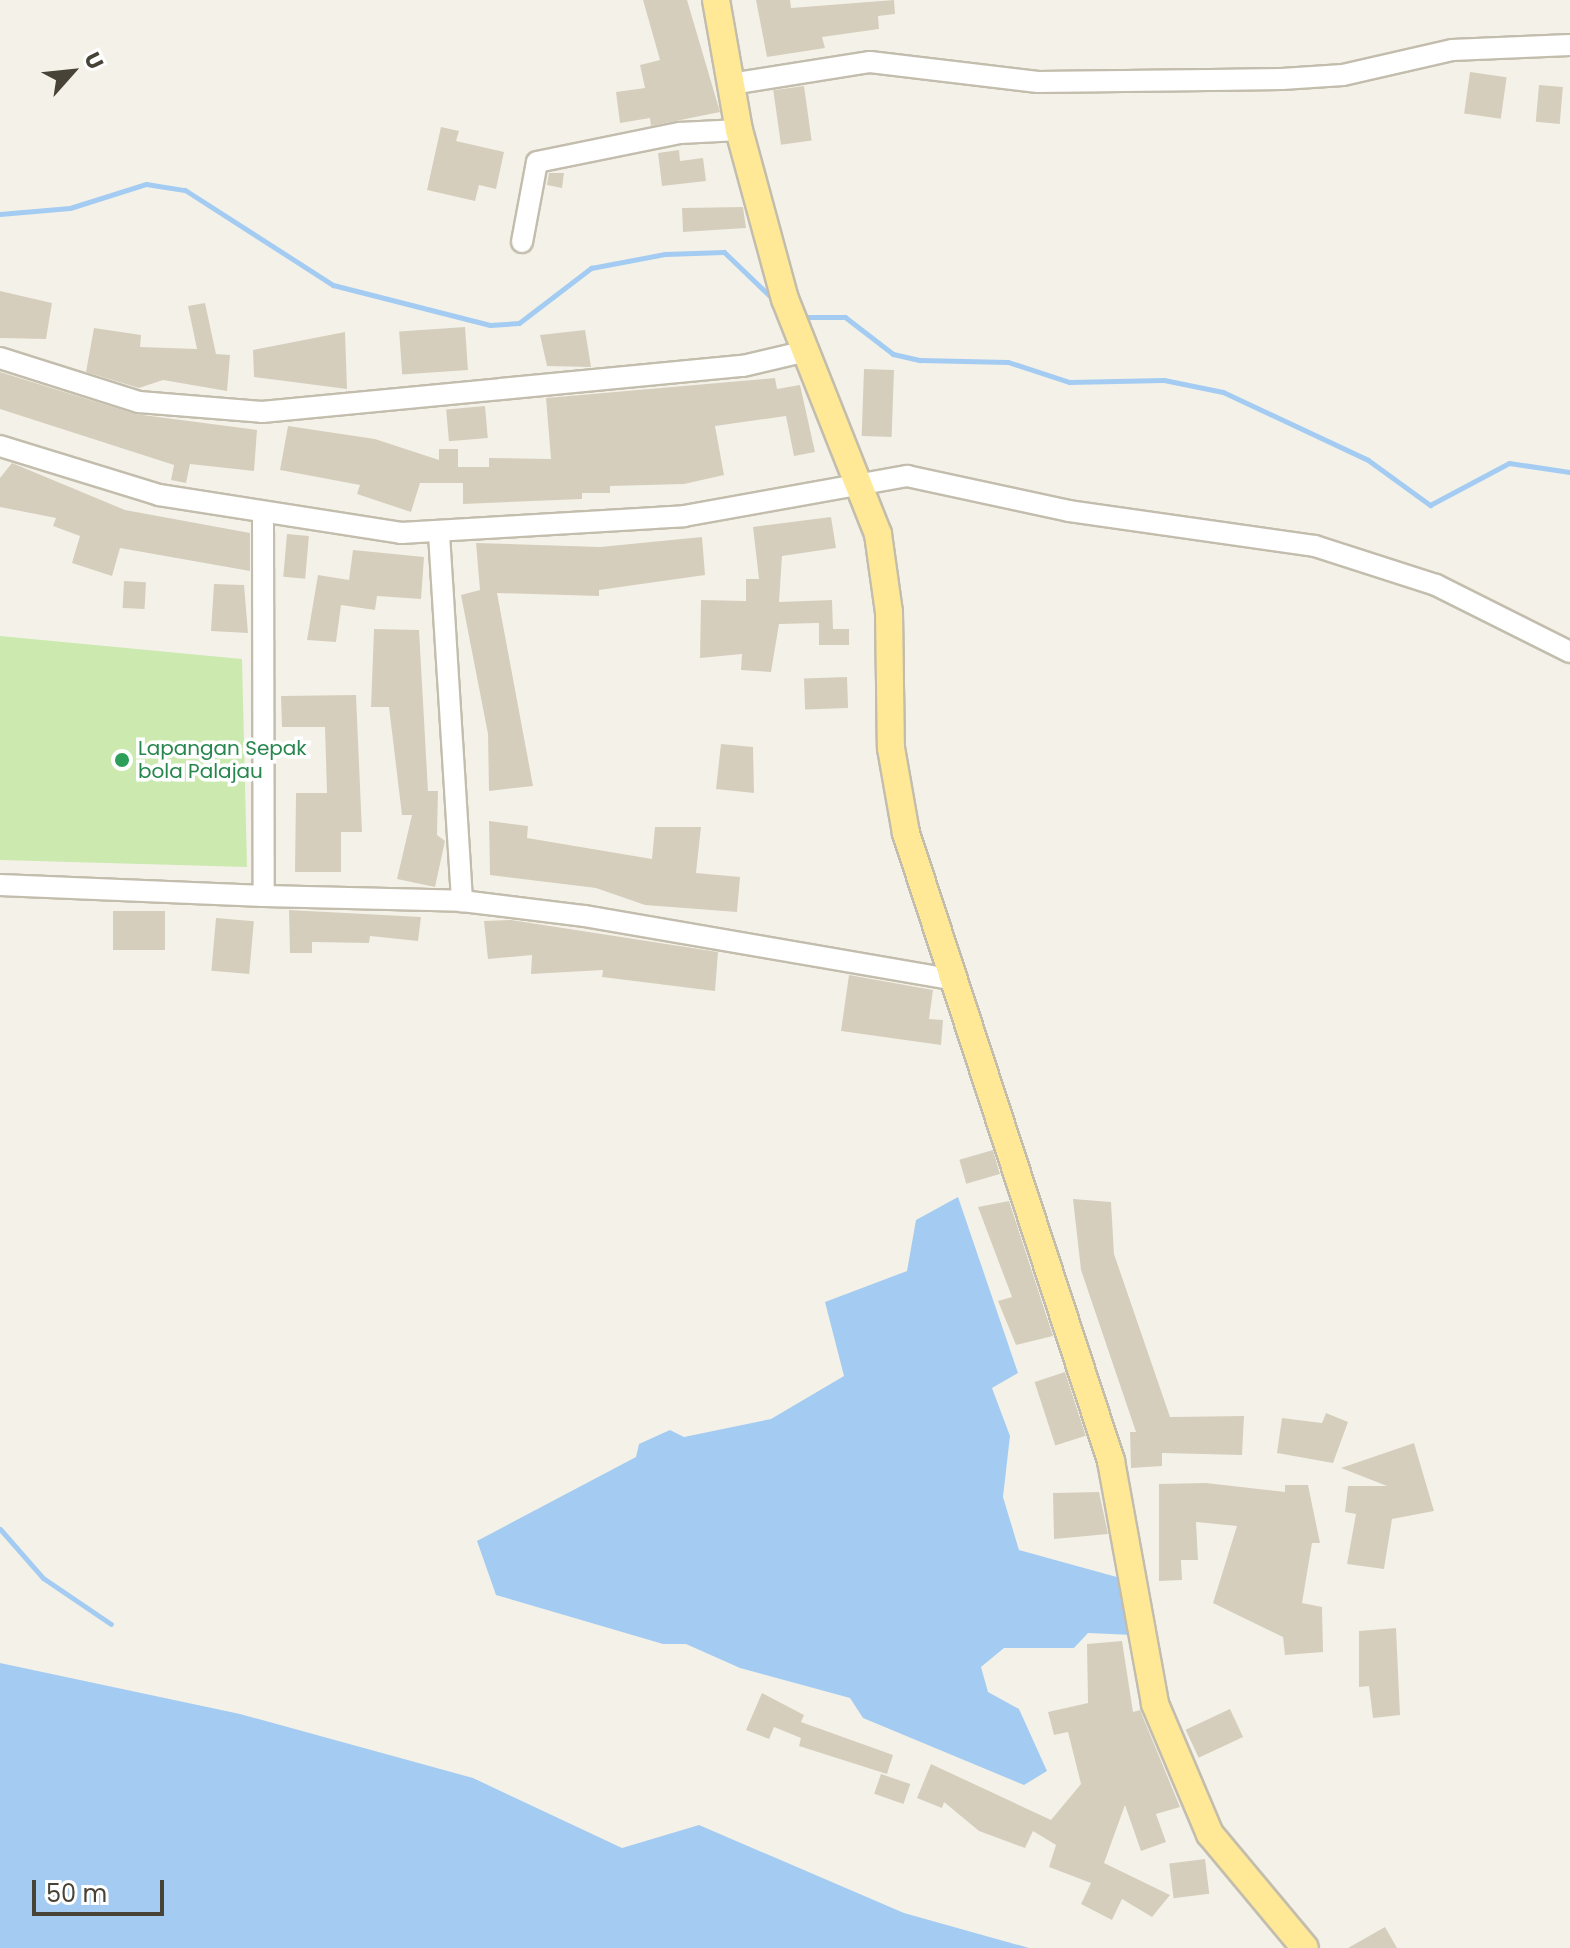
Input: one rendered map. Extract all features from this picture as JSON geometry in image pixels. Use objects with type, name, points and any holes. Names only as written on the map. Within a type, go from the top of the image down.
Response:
[{"type":"main road","points":[[716,0],[739,130],[785,299],[801,348],[861,483],[887,585],[898,798],[949,979],[1111,1461],[1138,1636],[1168,1745],[1221,1851],[1305,1948]]},
{"type":"street","points":[[731,84],[870,62],[1038,82],[1311,78],[1452,50],[1570,45]]},
{"type":"street","points":[[522,242],[537,162],[680,133],[739,130]]},
{"type":"street","points":[[0,358],[139,402],[262,412],[743,366],[801,348]]},
{"type":"street","points":[[0,446],[92,478],[263,513],[439,534],[684,516],[907,476],[1069,511],[1315,546],[1436,585],[1570,652]]},
{"type":"street","points":[[263,513],[264,896]]},
{"type":"street","points":[[439,534],[462,901]]},
{"type":"street","points":[[0,885],[462,901],[634,922],[949,979]]},
{"type":"green space","name":"Lapangan Sepak bola Palajau","points":[[0,636],[242,659],[247,867],[0,860]]},
{"type":"water","points":[[958,1197],[1018,1373],[992,1388],[1010,1436],[1003,1497],[1019,1550],[1124,1579],[1133,1635],[1088,1633],[1074,1648],[1004,1648],[981,1667],[988,1692],[1019,1709],[1047,1771],[1024,1785],[863,1718],[850,1698],[740,1668],[686,1644],[663,1644],[496,1595],[477,1541],[636,1457],[639,1444],[670,1430],[684,1437],[771,1419],[844,1376],[825,1302],[907,1271],[916,1220]]},
{"type":"water","points":[[0,1663],[240,1714],[473,1778],[622,1848],[699,1825],[904,1913],[1029,1948],[0,1948]]},
{"type":"building","points":[[643,0],[687,0],[720,112],[651,126],[650,118],[620,123],[616,92],[645,88],[640,65],[660,60]]},
{"type":"building","points":[[756,0],[790,0],[791,8],[894,0],[895,14],[878,16],[879,29],[822,37],[825,48],[767,57]]},
{"type":"building","points":[[1470,72],[1507,77],[1501,119],[1464,114]]},
{"type":"building","points":[[1539,85],[1563,87],[1560,124],[1536,122]]},
{"type":"building","points":[[804,86],[812,140],[781,145],[773,90]]},
{"type":"building","points":[[441,127],[459,131],[456,141],[504,152],[496,189],[479,185],[475,201],[427,190]]},
{"type":"building","points":[[679,150],[680,161],[703,158],[706,181],[662,186],[658,153]]},
{"type":"building","points":[[549,173],[564,173],[562,188],[547,185]]},
{"type":"building","points":[[743,207],[746,228],[683,232],[682,208]]},
{"type":"building","points":[[0,291],[52,303],[46,339],[0,338]]},
{"type":"building","points":[[205,303],[216,354],[230,355],[227,391],[163,380],[139,388],[86,372],[94,328],[141,335],[140,347],[197,349],[188,306]]},
{"type":"building","points":[[465,327],[468,370],[402,374],[399,332]]},
{"type":"building","points":[[585,330],[591,367],[547,366],[540,335]]},
{"type":"building","points":[[345,332],[347,389],[254,377],[253,350]]},
{"type":"building","points":[[864,369],[894,370],[892,437],[862,436]]},
{"type":"building","points":[[0,372],[135,414],[257,430],[254,471],[190,464],[186,483],[171,480],[174,465],[0,409]]},
{"type":"building","points":[[775,378],[777,389],[800,385],[815,452],[794,456],[786,416],[715,426],[724,475],[684,484],[610,486],[610,493],[582,493],[582,499],[463,504],[463,483],[420,483],[411,512],[357,494],[360,485],[280,470],[288,426],[375,439],[439,460],[439,449],[458,449],[458,467],[489,467],[489,458],[551,459],[546,398]]},
{"type":"building","points":[[485,406],[488,438],[449,441],[446,409]]},
{"type":"building","points":[[12,463],[125,510],[250,533],[250,571],[120,548],[112,576],[72,563],[80,536],[53,526],[56,518],[0,507],[0,478]]},
{"type":"building","points":[[831,517],[836,548],[782,556],[779,602],[832,600],[833,629],[849,629],[849,645],[819,645],[819,623],[779,624],[771,672],[741,670],[742,654],[700,658],[701,600],[746,601],[746,579],[759,579],[753,527]]},
{"type":"building","points":[[287,534],[309,536],[305,579],[283,577]]},
{"type":"building","points":[[702,537],[705,575],[599,590],[599,596],[497,593],[533,786],[489,791],[488,734],[461,595],[480,590],[476,543],[600,547]]},
{"type":"building","points":[[353,550],[424,557],[421,599],[377,596],[375,610],[341,605],[336,642],[307,640],[318,575],[349,580]]},
{"type":"building","points":[[124,581],[146,582],[145,609],[123,608]]},
{"type":"building","points":[[214,584],[244,585],[248,633],[211,631]]},
{"type":"building","points":[[374,629],[419,630],[428,791],[438,791],[437,835],[445,841],[435,887],[397,879],[412,815],[402,815],[389,707],[371,707]]},
{"type":"building","points":[[847,677],[848,708],[805,709],[804,679]]},
{"type":"building","points":[[356,695],[362,832],[341,832],[341,872],[295,872],[296,793],[327,793],[325,727],[282,727],[281,696]]},
{"type":"building","points":[[721,744],[753,747],[754,793],[716,789]]},
{"type":"building","points":[[489,821],[528,826],[527,838],[652,859],[655,827],[701,827],[696,873],[740,877],[737,912],[645,905],[596,888],[490,875]]},
{"type":"building","points":[[289,910],[421,917],[418,941],[370,936],[369,943],[312,942],[312,953],[290,953]]},
{"type":"building","points":[[113,911],[165,911],[165,950],[113,950]]},
{"type":"building","points":[[216,918],[254,921],[249,974],[211,971]]},
{"type":"building","points":[[511,920],[718,952],[715,991],[602,977],[603,970],[531,974],[532,955],[488,959],[484,921]]},
{"type":"building","points":[[849,975],[933,990],[929,1019],[943,1020],[941,1045],[841,1031]]},
{"type":"building","points":[[993,1150],[1000,1174],[966,1184],[959,1160]]},
{"type":"building","points":[[1073,1199],[1111,1202],[1114,1254],[1170,1417],[1244,1416],[1242,1455],[1162,1453],[1162,1466],[1131,1468],[1130,1432],[1136,1432],[1081,1270]]},
{"type":"building","points":[[1009,1201],[1053,1336],[1016,1345],[998,1301],[1012,1297],[978,1207]]},
{"type":"building","points":[[1065,1372],[1086,1436],[1055,1446],[1035,1382]]},
{"type":"building","points":[[1326,1413],[1348,1422],[1333,1463],[1277,1453],[1282,1418],[1322,1423]]},
{"type":"building","points":[[1414,1443],[1434,1511],[1392,1519],[1384,1569],[1347,1564],[1356,1514],[1345,1512],[1348,1486],[1387,1486],[1341,1468]]},
{"type":"building","points":[[1206,1483],[1285,1492],[1285,1485],[1308,1485],[1320,1543],[1312,1543],[1302,1603],[1322,1607],[1323,1652],[1285,1655],[1283,1637],[1213,1603],[1237,1526],[1196,1522],[1198,1560],[1181,1560],[1182,1580],[1159,1581],[1159,1484]]},
{"type":"building","points":[[1099,1492],[1108,1534],[1054,1539],[1053,1493]]},
{"type":"building","points":[[1396,1628],[1400,1715],[1373,1718],[1369,1686],[1359,1687],[1359,1631]]},
{"type":"building","points":[[1122,1641],[1133,1712],[1140,1710],[1180,1807],[1156,1814],[1166,1842],[1141,1851],[1125,1805],[1104,1863],[1170,1895],[1152,1917],[1122,1899],[1112,1920],[1081,1904],[1091,1883],[1049,1867],[1056,1845],[1033,1831],[1025,1848],[979,1831],[944,1802],[942,1808],[917,1798],[931,1764],[1051,1820],[1081,1784],[1068,1732],[1054,1735],[1048,1712],[1088,1703],[1087,1644]]},
{"type":"building","points":[[762,1693],[804,1715],[801,1722],[893,1755],[887,1774],[799,1746],[801,1738],[774,1727],[769,1739],[746,1730]]},
{"type":"building","points":[[1230,1709],[1243,1737],[1199,1758],[1186,1730]]},
{"type":"building","points":[[881,1774],[910,1784],[903,1804],[874,1794]]},
{"type":"building","points":[[1205,1859],[1209,1894],[1174,1898],[1169,1863]]},
{"type":"building","points":[[1385,1927],[1397,1948],[1348,1948]]},
{"type":"waterway","points":[[0,214],[70,208],[146,184],[185,190],[333,285],[490,325],[519,323],[591,268],[665,254],[724,252],[779,305]]},
{"type":"waterway","points":[[802,317],[845,317],[893,354],[920,360],[1008,362],[1069,382],[1164,380],[1223,392],[1368,460],[1430,505],[1509,463],[1570,472]]},
{"type":"waterway","points":[[0,1529],[43,1578],[111,1624]]},
{"type":"place","name":"Lapangan Sepak bola Palajau","points":[[122,760]]}]
